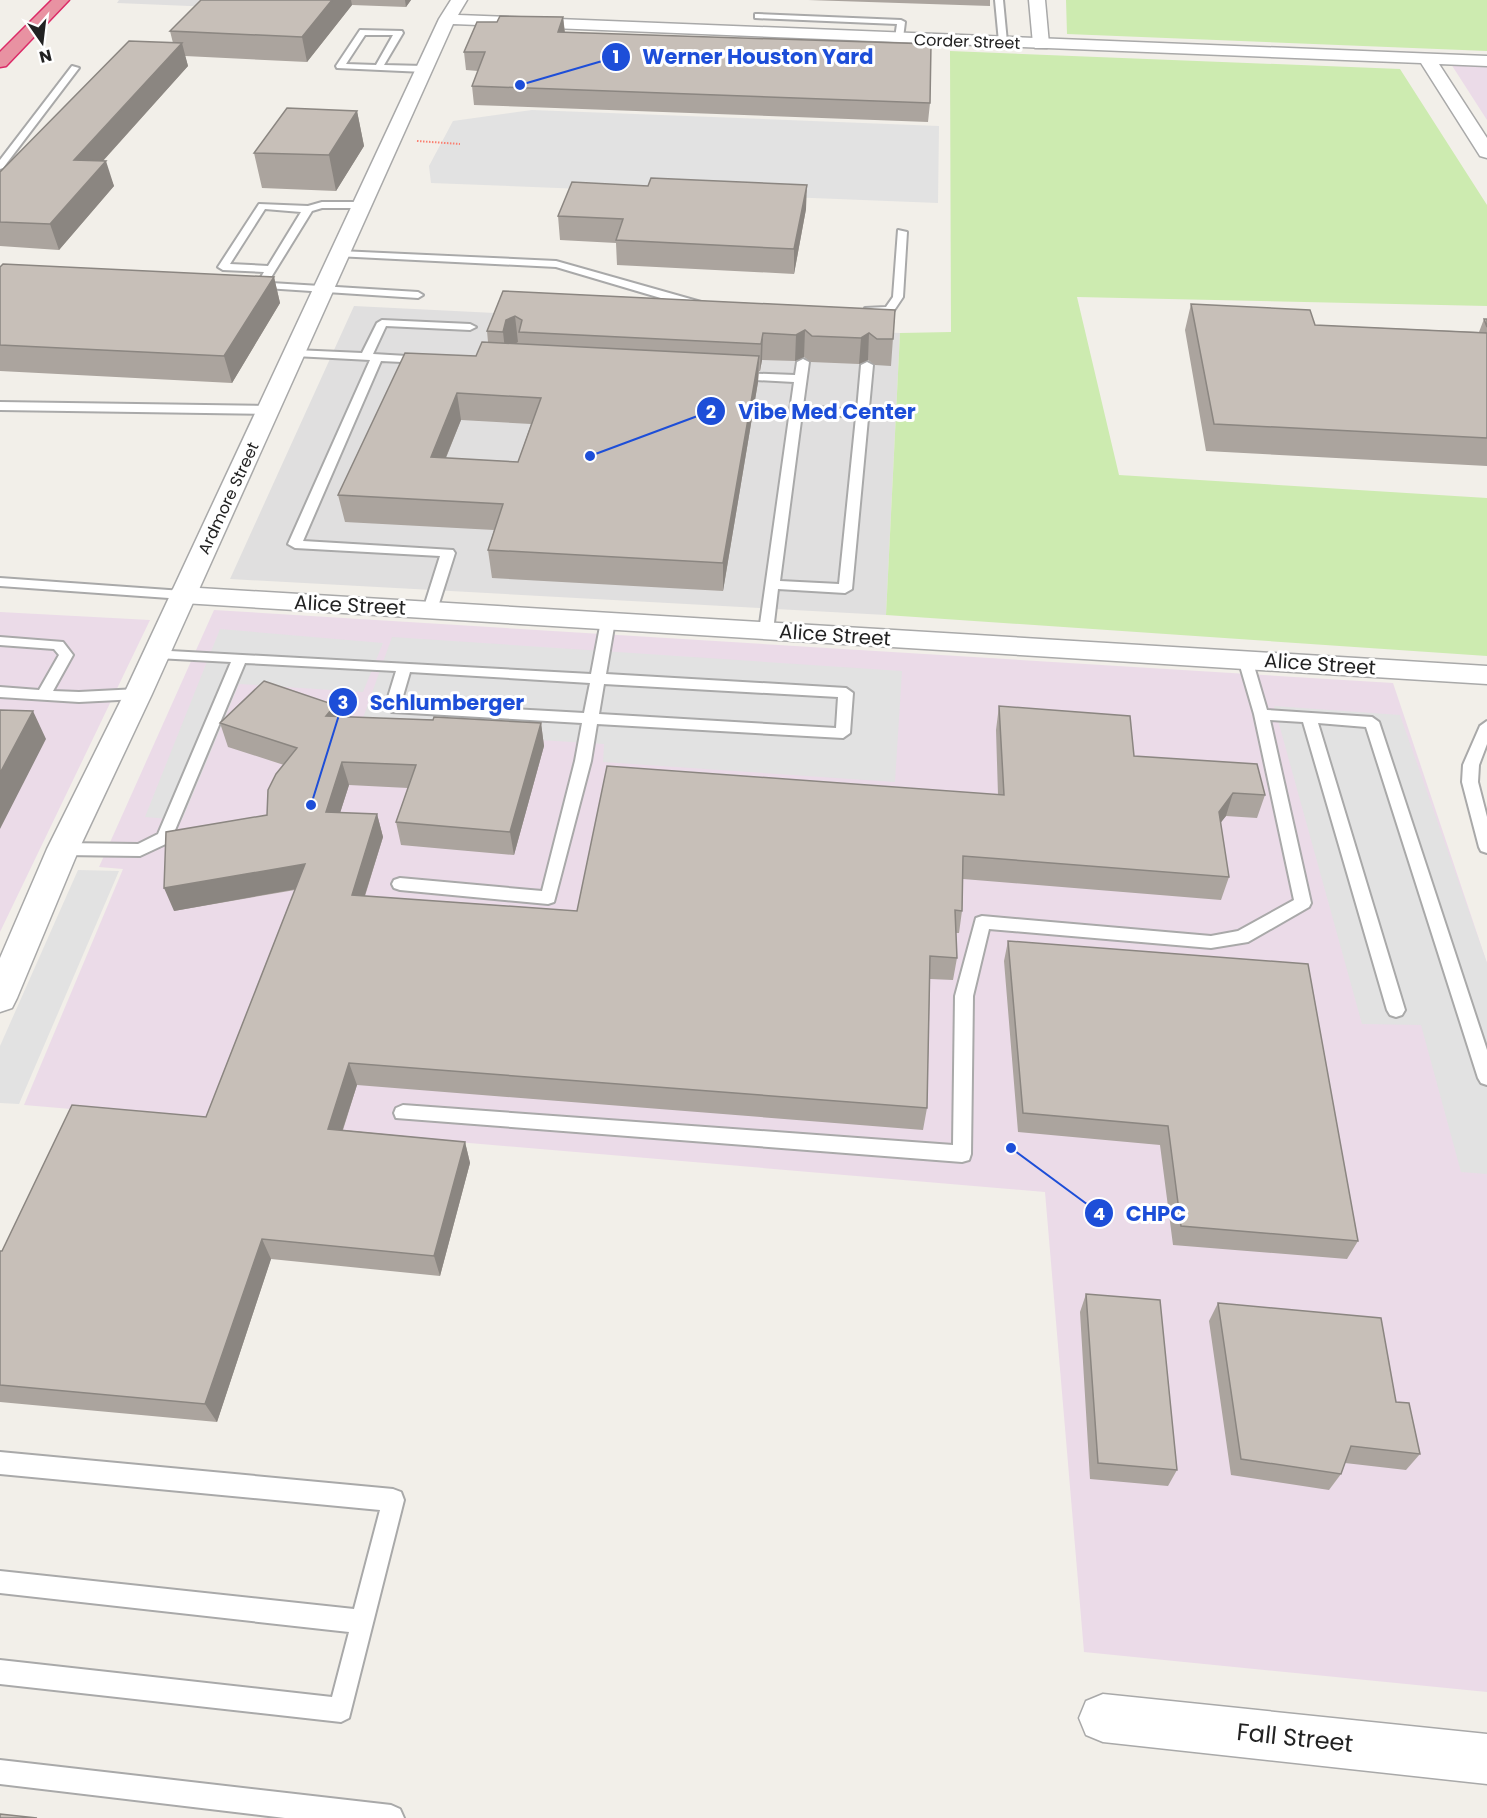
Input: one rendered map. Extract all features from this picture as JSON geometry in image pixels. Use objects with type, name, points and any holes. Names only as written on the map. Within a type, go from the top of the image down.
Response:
[{"type":"highway","points":[[0,62],[61,0]]},
{"type":"street","points":[[1037,0],[1041,44]]},
{"type":"street","name":"Corder Street","points":[[453,10],[820,27],[899,38],[1487,61]]},
{"type":"street","name":"Ardmore Street","points":[[0,998],[63,849],[138,694],[453,10]]},
{"type":"street","points":[[1426,58],[1487,152]]},
{"type":"street","name":"Alice Street","points":[[183,595],[1118,654],[1245,659],[1486,678]]},
{"type":"street","name":"Fall Street","points":[[1102,1718],[1487,1759]]},
{"type":"lane","points":[[999,0],[1003,42]]},
{"type":"lane","points":[[758,16],[820,27]]},
{"type":"lane","points":[[378,68],[399,33],[363,32],[340,66],[378,68],[424,69]]},
{"type":"lane","points":[[0,166],[75,68]]},
{"type":"lane","points":[[261,286],[305,213],[322,205],[362,205]]},
{"type":"lane","points":[[272,269],[223,267],[262,206],[305,213]]},
{"type":"lane","points":[[855,309],[889,310],[898,297],[903,232]]},
{"type":"lane","points":[[340,254],[556,264],[593,273],[681,301],[705,303]]},
{"type":"lane","points":[[249,285],[418,295]]},
{"type":"lane","points":[[430,610],[448,553],[294,544],[372,357],[382,323],[470,327]]},
{"type":"lane","points":[[295,353],[433,360]]},
{"type":"lane","points":[[766,631],[803,362]]},
{"type":"lane","points":[[772,585],[845,589],[867,365]]},
{"type":"lane","points":[[731,376],[800,379]]},
{"type":"lane","points":[[0,406],[268,410]]},
{"type":"lane","points":[[796,409],[861,414]]},
{"type":"lane","points":[[0,582],[183,595]]},
{"type":"lane","points":[[400,884],[548,898],[592,718],[608,621]]},
{"type":"lane","points":[[0,641],[58,645],[66,655],[43,695]]},
{"type":"lane","points":[[157,653],[846,693],[843,733],[392,707],[404,668]]},
{"type":"lane","points":[[63,849],[140,850],[164,838],[239,659]]},
{"type":"lane","points":[[403,1113],[962,1154],[964,996],[982,922],[1211,942],[1242,937],[1304,903],[1261,714],[1245,659]]},
{"type":"lane","points":[[0,692],[79,697],[138,694]]},
{"type":"lane","points":[[1261,714],[1372,722],[1487,1078]]},
{"type":"lane","points":[[1309,717],[1396,1010]]},
{"type":"lane","points":[[1487,726],[1471,765],[1470,782],[1487,847]]},
{"type":"lane","points":[[0,1463],[393,1500],[341,1710],[0,1672]]},
{"type":"lane","points":[[0,1582],[363,1622]]},
{"type":"lane","points":[[0,1772],[391,1818]]},
{"type":"path","points":[[392,140],[460,144]]},
{"type":"shaded area","points":[[119,0],[341,0],[332,12],[117,3]]},
{"type":"shaded area","points":[[1451,64],[1487,65],[1487,120]]},
{"type":"shaded area","points":[[532,110],[939,126],[938,203],[431,183],[429,166],[453,121]]},
{"type":"shaded area","points":[[354,306],[900,333],[886,615],[230,579]]},
{"type":"shaded area","points":[[214,610],[1393,683],[1487,963],[1487,1692],[1084,1652],[1045,1192],[24,1105],[123,869],[99,867]]},
{"type":"shaded area","points":[[0,612],[150,620],[0,932]]},
{"type":"shaded area","points":[[220,629],[383,643],[363,692],[239,684],[182,820],[145,817]]},
{"type":"shaded area","points":[[392,637],[902,671],[895,782],[603,762],[604,744],[359,729]]},
{"type":"shaded area","points":[[1274,706],[1400,715],[1487,963],[1487,1174],[1461,1172],[1421,1025],[1362,1024]]},
{"type":"shaded area","points":[[78,870],[119,871],[19,1104],[0,1103],[0,1046]]},
{"type":"green space","points":[[1066,0],[1487,0],[1487,51],[1067,34]]},
{"type":"green space","points":[[950,51],[1400,69],[1487,205],[1487,306],[1077,297],[1119,475],[1487,498],[1487,656],[886,615],[900,333],[951,332]]},
{"type":"building","points":[[201,0],[332,0],[302,37],[170,31]]},
{"type":"building","points":[[500,16],[563,17],[558,32],[931,44],[930,103],[472,86],[485,52],[464,52],[477,22],[497,22]]},
{"type":"building","points":[[129,41],[182,43],[74,160],[106,161],[50,224],[0,222],[0,172]]},
{"type":"building","points":[[287,108],[357,111],[329,155],[254,153]]},
{"type":"building","points":[[651,178],[807,185],[794,249],[616,240],[623,219],[558,216],[572,182],[648,186]]},
{"type":"building","points":[[3,264],[274,277],[224,356],[0,345],[0,267]]},
{"type":"building","points":[[503,291],[895,310],[893,339],[877,339],[869,333],[861,338],[812,336],[805,330],[796,335],[763,333],[761,344],[519,332],[522,320],[515,316],[506,320],[503,332],[487,331]]},
{"type":"building","points":[[1191,304],[1310,310],[1315,325],[1487,333],[1487,438],[1214,424]]},
{"type":"building","points":[[482,342],[759,356],[723,563],[488,550],[503,504],[338,495],[405,353],[476,356]],"holes":[[[457,393],[541,398],[518,462],[431,457]]]},
{"type":"building","points":[[264,681],[335,705],[326,716],[433,720],[434,717],[541,723],[510,832],[396,822],[416,765],[342,762],[326,812],[377,814],[352,895],[577,911],[607,766],[1004,795],[999,706],[1130,716],[1134,756],[1257,764],[1265,795],[1233,793],[1219,812],[1229,877],[963,856],[962,911],[955,910],[957,958],[930,956],[927,1108],[349,1063],[328,1129],[465,1142],[434,1256],[262,1239],[205,1404],[0,1385],[0,1251],[72,1105],[206,1117],[305,864],[164,888],[166,832],[267,815],[268,790],[276,774],[297,748],[220,723]]},
{"type":"building","points":[[0,710],[33,711],[0,773]]},
{"type":"building","points":[[1008,941],[1308,964],[1358,1241],[1181,1226],[1168,1126],[1023,1113]]},
{"type":"building","points":[[1086,1294],[1160,1300],[1177,1470],[1098,1463]]},
{"type":"building","points":[[1218,1303],[1381,1318],[1396,1402],[1409,1403],[1420,1454],[1351,1446],[1341,1474],[1241,1459]]},
{"type":"building","points":[[0,1814],[37,1818],[0,1818]]},
{"type":"place","name":"Werner Houston Yard","points":[[520,85]]},
{"type":"place","name":"Vibe Med Center","points":[[590,456]]},
{"type":"place","name":"Schlumberger","points":[[311,805]]},
{"type":"place","name":"CHPC","points":[[1011,1148]]}]
